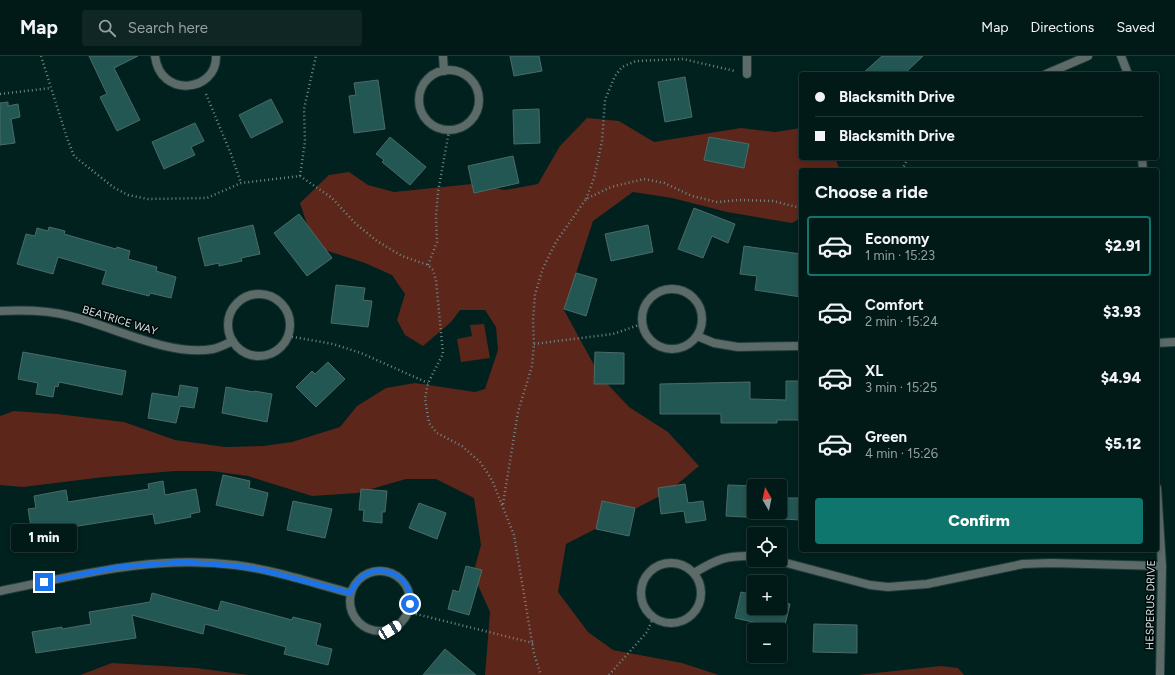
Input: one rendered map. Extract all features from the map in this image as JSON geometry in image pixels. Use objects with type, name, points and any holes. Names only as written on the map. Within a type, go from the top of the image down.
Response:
[{"type":"street","points":[[155,56],[156,66],[163,77],[174,84],[187,86],[200,83],[208,76],[213,68],[216,56]]},
{"type":"street","points":[[443,56],[444,71]]},
{"type":"street","points":[[747,56],[747,74]]},
{"type":"street","points":[[1051,72],[1088,56]]},
{"type":"street","points":[[1121,56],[1127,72]]},
{"type":"street","points":[[444,71],[454,71],[467,77],[473,83],[478,94],[478,108],[469,122],[459,129],[449,131],[438,129],[428,123],[420,111],[418,99],[422,87],[428,79],[433,74],[444,71]]},
{"type":"street","points":[[666,289],[677,289],[688,293],[696,299],[702,313],[702,324],[697,336],[687,345],[676,349],[664,348],[656,344],[647,335],[642,324],[642,312],[648,300],[656,293],[666,289]]},
{"type":"street","points":[[257,294],[266,294],[274,297],[282,303],[287,310],[290,318],[290,328],[288,336],[278,350],[262,356],[245,353],[233,341],[228,324],[232,311],[240,300],[257,294]]},
{"type":"street","name":"BEATRICE WAY","points":[[0,311],[42,311],[70,316],[166,345],[191,350],[213,349],[233,341]]},
{"type":"street","points":[[697,336],[714,344],[738,347],[799,346]]},
{"type":"street","points":[[1159,343],[1175,342]]},
{"type":"street","name":"HESPERUS DRIVE","points":[[1159,519],[1162,566],[1160,675]]},
{"type":"street","points":[[694,573],[713,561],[726,557],[747,556]]},
{"type":"street","points":[[0,591],[118,567],[184,562],[236,566],[262,570],[350,593]]},
{"type":"street","points":[[672,563],[682,564],[694,573],[701,584],[702,598],[698,608],[691,617],[679,623],[664,623],[653,618],[645,609],[641,599],[641,586],[648,573],[660,564],[672,563]]},
{"type":"street","points":[[787,563],[870,585],[888,587],[906,587],[927,584],[1023,564],[1051,563],[1162,566]]},
{"type":"street","points":[[383,570],[393,573],[403,581],[409,591],[410,604],[408,612],[401,623],[390,630],[376,631],[363,627],[354,617],[350,606],[350,593],[356,582],[362,576],[372,571],[383,570]]},
{"type":"path","points":[[41,56],[74,156],[112,187],[128,195],[148,199],[174,200],[207,198],[241,183],[300,176],[332,198],[356,224],[377,241],[402,256],[428,265],[433,270],[436,280],[443,354],[428,383],[425,399],[429,423],[437,433],[462,446],[480,462],[492,480],[514,535],[533,643],[541,675]]},
{"type":"path","points":[[300,176],[305,141],[304,109],[316,56]]},
{"type":"path","points":[[503,505],[518,412],[532,366],[535,294],[542,268],[556,242],[586,199],[594,178],[600,148],[606,100],[615,76],[622,66],[636,61],[683,59],[747,74]]},
{"type":"path","points":[[200,83],[231,154],[241,183]]},
{"type":"path","points":[[0,94],[51,88]]},
{"type":"path","points":[[428,265],[438,242],[436,215],[438,192],[449,131]]},
{"type":"path","points":[[586,199],[611,187],[644,179],[664,183],[692,196],[717,202],[740,200],[773,201],[799,208]]},
{"type":"path","points":[[534,344],[613,334],[642,324]]},
{"type":"path","points":[[288,336],[333,344],[361,353],[428,383]]},
{"type":"path","points":[[408,612],[533,643]]},
{"type":"path","points":[[610,675],[647,632],[653,618]]},
{"type":"shaded area","points":[[587,118],[619,121],[654,142],[741,128],[775,132],[799,128],[799,160],[836,160],[839,168],[799,168],[799,219],[792,223],[727,212],[672,198],[633,192],[593,221],[564,310],[600,376],[629,407],[668,432],[699,466],[668,492],[566,544],[558,592],[588,632],[613,650],[682,663],[719,675],[485,675],[490,612],[473,574],[481,545],[474,498],[436,479],[406,479],[357,493],[312,496],[248,476],[212,471],[175,471],[104,477],[23,487],[0,485],[0,416],[14,411],[57,414],[124,422],[175,440],[225,447],[263,446],[292,442],[340,427],[357,406],[386,388],[415,383],[475,392],[485,389],[498,350],[496,327],[485,310],[460,310],[451,322],[423,346],[405,335],[397,320],[405,294],[392,275],[365,263],[322,249],[309,230],[300,203],[329,175],[349,172],[368,185],[394,192],[472,184],[505,190],[538,184],[560,146]]},
{"type":"shaded area","points":[[484,324],[490,358],[461,362],[457,339],[472,336],[470,325]]},
{"type":"shaded area","points":[[112,663],[196,668],[249,675],[80,675]]},
{"type":"shaded area","points":[[941,666],[958,668],[964,675],[857,675]]},
{"type":"building","points":[[89,56],[138,56],[114,68],[140,120],[117,131],[100,97],[107,94]]},
{"type":"building","points":[[510,56],[539,56],[542,71],[514,76]]},
{"type":"building","points":[[882,56],[923,56],[906,72],[864,72]]},
{"type":"building","points":[[685,77],[692,117],[665,122],[658,82]]},
{"type":"building","points":[[378,80],[385,129],[354,133],[349,96],[356,95],[354,83]]},
{"type":"building","points":[[271,99],[283,122],[251,138],[239,115]]},
{"type":"building","points":[[8,102],[8,106],[18,104],[20,117],[11,119],[15,143],[0,145],[0,103]]},
{"type":"building","points":[[539,109],[540,143],[514,144],[513,110]]},
{"type":"building","points":[[195,123],[204,141],[191,147],[195,155],[164,169],[152,142]]},
{"type":"building","points":[[390,137],[426,167],[410,185],[382,162],[384,160],[376,154]]},
{"type":"building","points":[[709,137],[749,144],[744,168],[704,160]]},
{"type":"building","points":[[513,156],[519,183],[474,193],[468,166]]},
{"type":"building","points":[[694,208],[735,224],[728,243],[712,236],[703,258],[678,249]]},
{"type":"building","points":[[299,214],[332,258],[307,276],[274,233]]},
{"type":"building","points":[[253,225],[260,254],[241,258],[242,261],[219,266],[219,263],[205,266],[198,238]]},
{"type":"building","points":[[648,225],[653,252],[611,261],[605,234]]},
{"type":"building","points":[[49,227],[65,231],[64,234],[116,249],[117,247],[130,251],[128,259],[157,267],[156,271],[176,277],[171,298],[150,293],[149,296],[102,284],[106,271],[58,257],[53,274],[17,264],[26,234],[35,236],[37,228],[48,231]]},
{"type":"building","points":[[744,246],[799,254],[799,297],[755,290],[757,276],[740,274]]},
{"type":"building","points":[[576,273],[597,279],[586,316],[564,309]]},
{"type":"building","points":[[336,285],[365,288],[363,300],[372,301],[368,327],[331,323]]},
{"type":"building","points":[[23,352],[126,371],[122,395],[59,382],[58,387],[55,386],[53,397],[36,394],[38,383],[18,379]]},
{"type":"building","points":[[595,352],[624,353],[624,384],[594,384]]},
{"type":"building","points":[[328,362],[345,379],[316,407],[296,387],[312,371],[315,374]]},
{"type":"building","points":[[786,381],[799,381],[799,420],[777,420],[777,423],[721,423],[721,414],[660,414],[660,384],[750,382],[750,399],[786,400]]},
{"type":"building","points":[[180,385],[198,388],[194,408],[180,406],[176,423],[148,418],[152,393],[178,397]]},
{"type":"building","points":[[226,387],[272,394],[267,422],[222,413]]},
{"type":"building","points":[[223,475],[250,481],[249,488],[268,493],[263,516],[216,505]]},
{"type":"building","points":[[163,481],[165,495],[196,489],[200,512],[190,514],[191,517],[155,524],[153,514],[72,527],[72,531],[33,538],[28,509],[36,508],[34,496],[66,490],[68,502],[149,489],[148,484]]},
{"type":"building","points":[[685,484],[688,503],[703,501],[706,520],[686,523],[684,511],[661,514],[658,488]]},
{"type":"building","points":[[728,485],[747,486],[747,517],[726,516]]},
{"type":"building","points":[[361,489],[387,491],[385,512],[382,512],[382,523],[363,521],[364,510],[359,510]]},
{"type":"building","points":[[787,498],[799,498],[799,520],[782,519],[787,519]]},
{"type":"building","points":[[293,501],[332,509],[325,538],[287,530]]},
{"type":"building","points":[[602,501],[635,508],[629,536],[596,529]]},
{"type":"building","points":[[419,503],[446,513],[437,539],[409,528]]},
{"type":"building","points":[[466,566],[482,570],[469,615],[448,609],[453,590],[459,592]]},
{"type":"building","points":[[741,592],[747,593],[747,615],[787,615],[787,603],[790,604],[785,623],[757,623],[735,618]]},
{"type":"building","points":[[152,593],[218,611],[221,601],[292,620],[293,617],[321,624],[316,645],[332,649],[328,665],[284,654],[286,647],[205,624],[203,634],[132,615],[136,638],[36,653],[32,632],[91,624],[89,612],[150,602]]},
{"type":"building","points":[[814,624],[857,625],[857,653],[813,652]]},
{"type":"building","points":[[445,649],[476,675],[423,675]]},
{"type":"route","points":[[44,582],[118,567],[152,563],[184,562],[210,563],[262,570],[350,593],[356,582],[362,576],[372,571],[383,570],[393,573],[403,581],[409,591],[410,604]]}]
